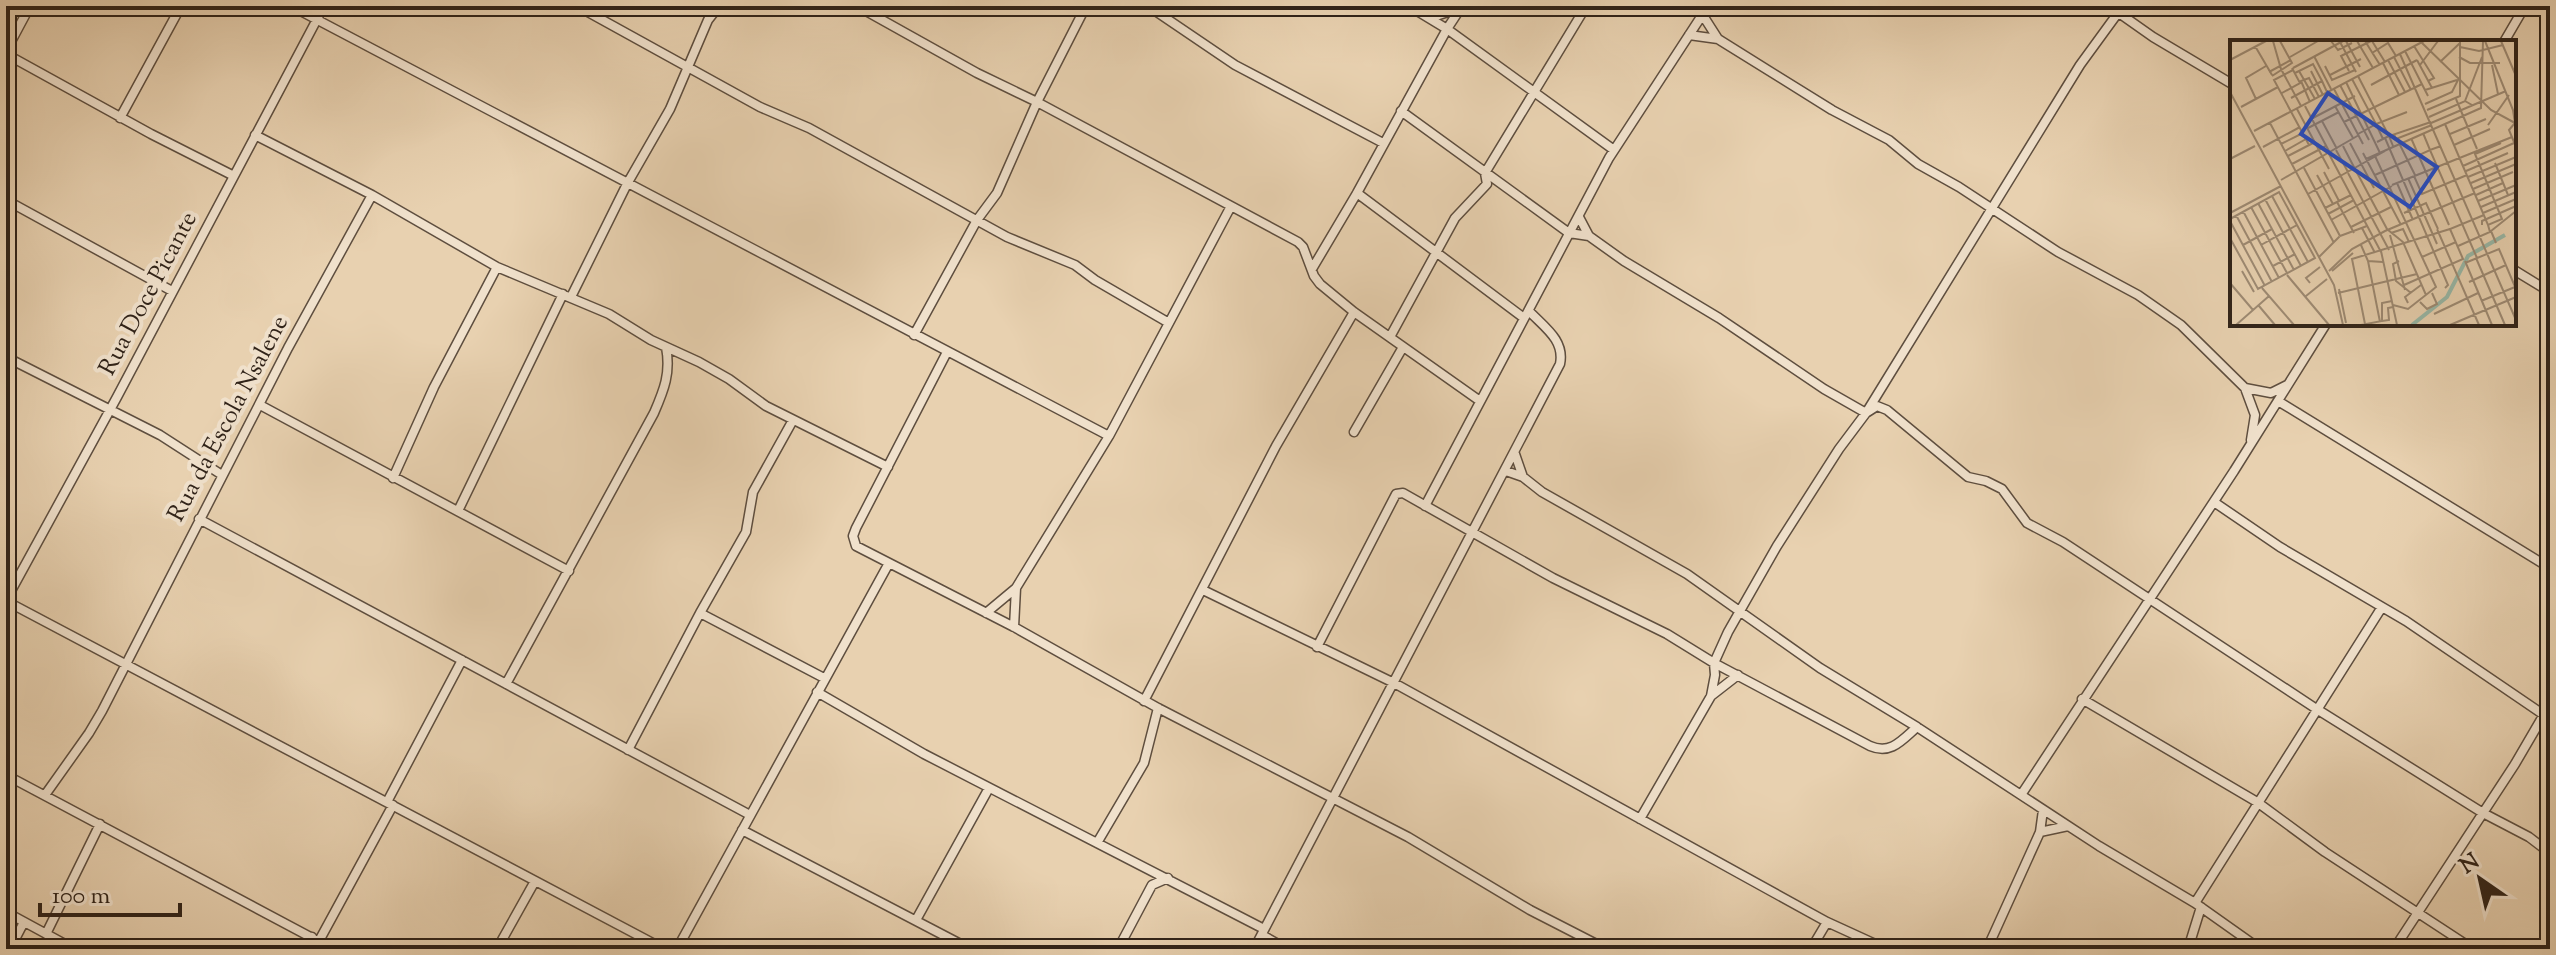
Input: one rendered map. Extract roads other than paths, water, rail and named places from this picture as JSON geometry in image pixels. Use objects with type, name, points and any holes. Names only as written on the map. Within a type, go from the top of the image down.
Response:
[{"type":"street","points":[[30,6],[6,53],[120,118],[234,176]]},
{"type":"street","points":[[120,118],[181,6]]},
{"type":"street","points":[[291,6],[1109,436]]},
{"type":"street","name":"Rua Doce Picante","points":[[6,601],[324,6]]},
{"type":"street","points":[[577,6],[1007,237],[1075,265],[1169,323]]},
{"type":"street","points":[[458,511],[567,295],[670,109],[708,20],[719,6]]},
{"type":"street","points":[[857,6],[977,73],[1298,242],[1320,284],[1354,312],[1480,401]]},
{"type":"street","points":[[914,335],[977,220],[997,193],[1037,102],[1086,6]]},
{"type":"street","points":[[1148,6],[1235,65],[1383,143]]},
{"type":"street","points":[[1409,6],[1447,29],[1614,150]]},
{"type":"street","points":[[1390,337],[1455,218],[1487,184],[1485,173],[1584,9],[1573,6]]},
{"type":"street","points":[[2109,6],[2121,9],[2153,37],[2230,83]]},
{"type":"street","points":[[2505,40],[2525,6]]},
{"type":"street","points":[[1425,15],[1439,15],[1461,7]]},
{"type":"street","points":[[1312,269],[1461,7]]},
{"type":"street","points":[[1640,819],[1711,696],[1714,663],[1777,546],[1839,449],[1866,413],[2080,65],[2121,9]]},
{"type":"street","points":[[1705,10],[1718,39]]},
{"type":"street","points":[[1425,506],[1614,150],[1705,10]]},
{"type":"street","points":[[1689,35],[1718,39],[1832,110],[1889,140],[1918,164],[2058,252],[2138,295],[2171,317],[2245,388],[2255,415],[2251,445]]},
{"type":"street","points":[[1401,111],[1569,233],[1589,236]]},
{"type":"street","points":[[255,135],[372,195],[497,267],[609,314],[729,379],[766,406],[888,467]]},
{"type":"street","points":[[1254,949],[1474,533],[1562,357],[1558,341],[1526,314],[1357,193]]},
{"type":"street","name":"Rua da Escola Nsalene","points":[[45,795],[89,733],[222,475],[372,195]]},
{"type":"street","points":[[6,200],[172,291]]},
{"type":"street","points":[[986,613],[1016,588],[1109,436],[1230,208]]},
{"type":"street","points":[[1579,217],[1589,236],[1624,261],[1866,413]]},
{"type":"street","points":[[393,478],[434,387],[497,267]]},
{"type":"street","points":[[2516,271],[2550,292]]},
{"type":"street","points":[[1144,701],[1276,446],[1354,312]]},
{"type":"street","points":[[2021,795],[2251,445],[2325,326]]},
{"type":"street","points":[[506,684],[654,413],[667,381],[669,366],[666,347]]},
{"type":"street","points":[[1354,432],[1403,347]]},
{"type":"street","points":[[947,352],[853,536],[856,546],[1014,627],[1144,701],[1334,798],[1458,865],[1561,927],[1606,949]]},
{"type":"street","points":[[669,366],[681,354]]},
{"type":"street","points":[[6,357],[171,442],[222,475]]},
{"type":"street","points":[[2245,388],[2271,393],[2287,385]]},
{"type":"street","points":[[2278,401],[2550,568]]},
{"type":"street","points":[[260,405],[569,571]]},
{"type":"street","points":[[1866,413],[1877,406],[1887,410],[1961,472],[2002,489],[2035,529],[2063,542],[2315,708],[2483,813],[2520,831],[2550,853]]},
{"type":"street","points":[[628,750],[746,532],[753,492],[793,420]]},
{"type":"street","points":[[1515,454],[1523,477]]},
{"type":"street","points":[[1506,471],[1523,477],[1542,492],[1687,574],[1739,613],[1860,694],[2198,905],[2260,949]]},
{"type":"street","points":[[1317,647],[1396,494],[1403,493],[1553,578],[1667,634],[1714,663],[1878,749],[1894,746],[1917,727]]},
{"type":"street","points":[[2214,502],[2280,547],[2382,607],[2546,717]]},
{"type":"street","points":[[199,519],[750,815]]},
{"type":"street","points":[[677,949],[889,563]]},
{"type":"street","points":[[1014,627],[1016,588]]},
{"type":"street","points":[[1203,590],[1394,683],[1827,922],[1886,949]]},
{"type":"street","points":[[6,601],[664,949]]},
{"type":"street","points":[[2188,949],[2198,905],[2315,708],[2382,607]]},
{"type":"street","points":[[700,613],[824,678]]},
{"type":"street","points":[[305,949],[316,939],[390,803],[462,660]]},
{"type":"street","points":[[1711,696],[1738,675]]},
{"type":"street","points":[[817,692],[924,754],[1168,878],[1287,949]]},
{"type":"street","points":[[2082,699],[2257,802],[2325,852],[2473,949]]},
{"type":"street","points":[[2394,949],[2546,717],[2550,704]]},
{"type":"street","points":[[1097,843],[1144,763],[1152,742],[1158,708]]},
{"type":"street","points":[[6,775],[333,949]]},
{"type":"street","points":[[916,920],[989,788]]},
{"type":"street","points":[[1987,949],[2040,832],[2043,810]]},
{"type":"street","points":[[46,934],[100,824]]},
{"type":"street","points":[[2040,832],[2068,826]]},
{"type":"street","points":[[742,830],[970,949]]},
{"type":"street","points":[[1145,868],[1152,885]]},
{"type":"street","points":[[1118,949],[1152,885],[1168,878]]},
{"type":"street","points":[[497,949],[535,881]]},
{"type":"street","points":[[6,912],[74,949]]},
{"type":"street","points":[[10,949],[24,922]]},
{"type":"street","points":[[1811,949],[1827,922]]}]
